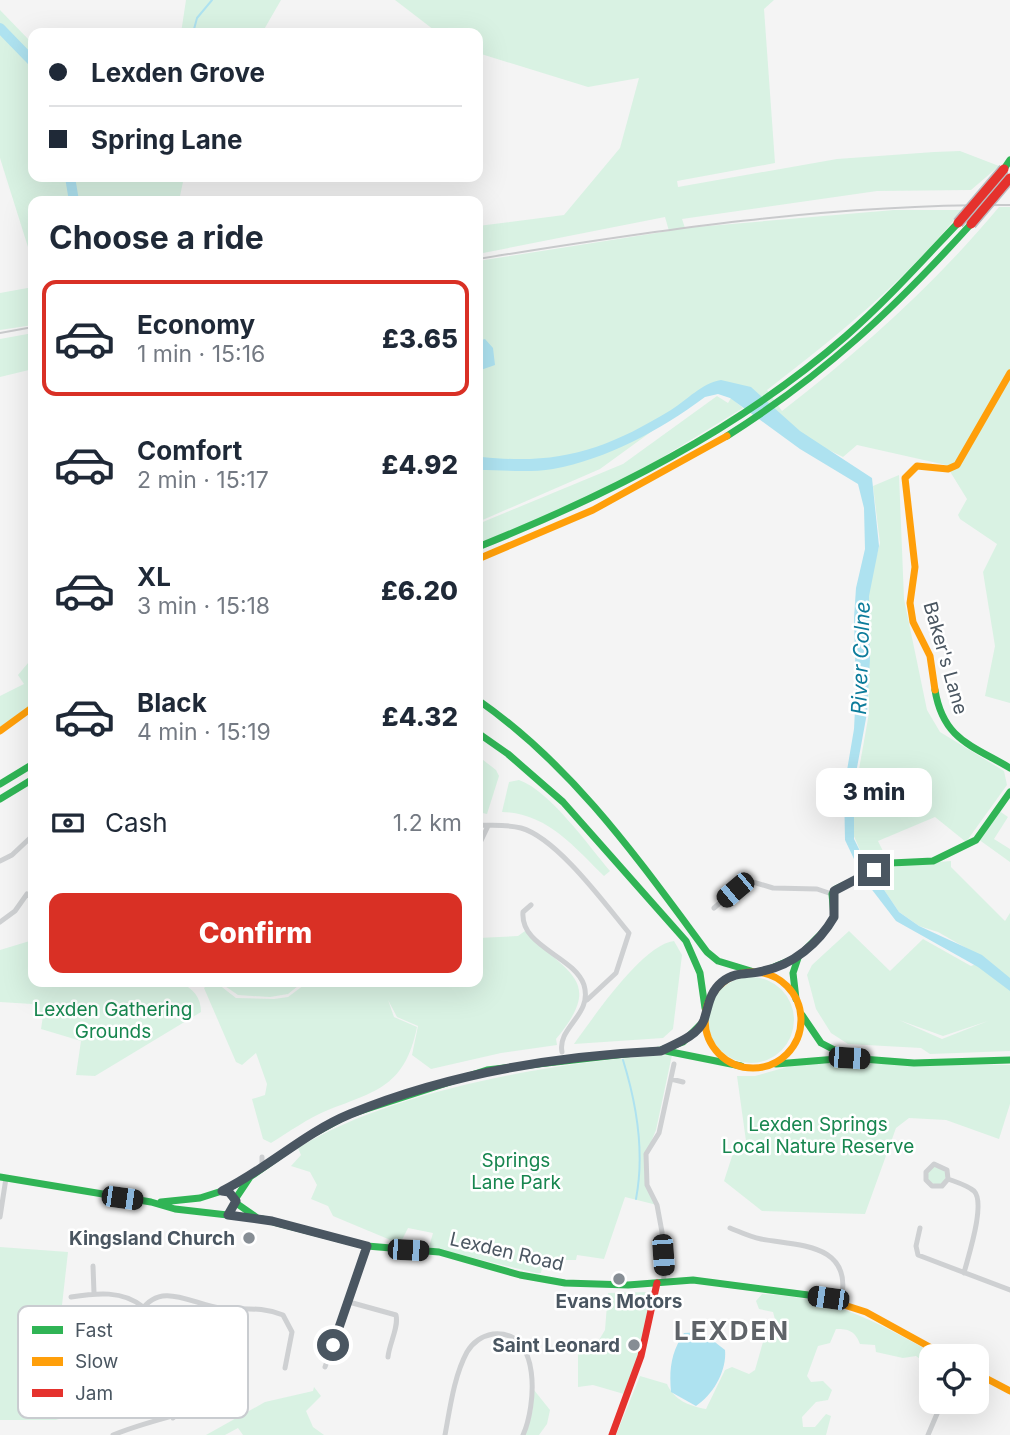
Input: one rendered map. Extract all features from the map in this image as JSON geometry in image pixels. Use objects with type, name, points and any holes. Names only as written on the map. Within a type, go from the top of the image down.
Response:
[{"type":"main road","points":[[483,545],[549,520],[606,494],[676,456],[734,420],[784,384],[842,340],[891,296],[958,223],[1010,160]]},
{"type":"main road","points":[[483,557],[545,533],[637,491],[739,429],[790,393],[842,353],[903,299],[1010,178]]},
{"type":"main road","name":"Baker's Lane","points":[[1010,373],[957,465],[948,469],[917,467],[905,478],[915,567],[910,603],[914,622],[930,656],[939,714],[955,735],[1010,768]]},
{"type":"main road","points":[[483,704],[529,736],[564,769],[707,952],[718,961],[782,981],[796,999]]},
{"type":"main road","points":[[0,731],[28,711]]},
{"type":"main road","points":[[483,736],[521,763],[552,791],[686,942],[698,961],[704,980],[704,1021],[713,1047],[724,1059],[741,1066]]},
{"type":"main road","points":[[0,784],[28,767]]},
{"type":"main road","points":[[0,799],[28,782]]},
{"type":"main road","points":[[849,1058],[821,1043],[801,1013],[796,999],[793,973],[798,957],[834,917],[832,894],[874,870],[905,861],[933,861],[976,840],[1010,792]]},
{"type":"main road","points":[[705,1008],[720,983],[737,974],[757,971],[798,957]]},
{"type":"main road","points":[[770,1065],[794,1045],[799,1032],[801,1013]]},
{"type":"main road","points":[[661,1051],[682,1042],[704,1021]]},
{"type":"main road","points":[[228,1215],[262,1162],[348,1115],[487,1070],[661,1051],[741,1066],[770,1065],[800,1059],[849,1058],[914,1063],[1010,1060]]},
{"type":"main road","points":[[3,1178],[151,1202],[200,1198],[250,1177]]},
{"type":"main road","name":"Lexden Road","points":[[222,1191],[259,1218]]},
{"type":"main road","points":[[200,1198],[201,1207],[208,1212]]},
{"type":"main road","name":"Lexden Road","points":[[151,1202],[175,1209],[259,1218],[367,1246],[439,1252],[520,1275],[565,1283],[608,1286],[693,1280],[841,1301],[923,1344]]},
{"type":"main road","points":[[612,1435],[641,1356],[660,1283]]},
{"type":"main road","points":[[989,1380],[1010,1391]]},
{"type":"street","points":[[483,826],[513,826],[538,836],[573,868],[629,933],[617,973],[587,1000],[580,1016],[561,1039],[562,1052]]},
{"type":"street","points":[[483,836],[488,826]]},
{"type":"street","points":[[0,861],[12,855],[28,840]]},
{"type":"street","points":[[714,908],[735,890],[753,882],[774,888],[817,889],[832,894]]},
{"type":"street","points":[[0,922],[15,911],[28,895]]},
{"type":"street","points":[[531,905],[523,912],[526,928],[581,979],[587,1000]]},
{"type":"street","points":[[660,1283],[659,1213],[650,1195],[645,1172],[646,1154],[659,1133],[674,1064]]},
{"type":"street","points":[[671,1079],[683,1082]]},
{"type":"street","points":[[934,1164],[942,1165],[947,1170],[948,1179],[942,1186],[932,1186],[926,1180],[926,1172],[934,1164]]},
{"type":"street","points":[[0,1217],[3,1178]]},
{"type":"street","points":[[948,1179],[973,1191],[977,1197],[978,1213],[964,1273]]},
{"type":"street","points":[[730,1227],[762,1239],[800,1243],[822,1251],[834,1261],[842,1278],[841,1301]]},
{"type":"street","points":[[920,1228],[916,1250],[924,1258],[1010,1290]]},
{"type":"street","points":[[325,1367],[367,1246]]},
{"type":"street","points":[[93,1266],[94,1293]]},
{"type":"street","points":[[71,1297],[94,1293],[126,1297],[141,1306]]},
{"type":"street","points":[[145,1306],[159,1297],[174,1294],[210,1306]]},
{"type":"street","points":[[349,1302],[396,1315],[398,1322],[389,1341],[388,1357]]},
{"type":"street","points":[[248,1308],[261,1308],[283,1315],[292,1332],[285,1368]]},
{"type":"street","points":[[445,1435],[453,1393],[467,1352],[477,1340],[496,1334],[511,1337],[528,1357],[532,1386],[531,1412],[523,1435]]},
{"type":"street","points":[[928,1435],[937,1414]]},
{"type":"street","points":[[113,1435],[137,1424],[173,1418]]},
{"type":"green space","points":[[186,0],[281,0],[265,28],[182,28]]},
{"type":"green space","points":[[395,0],[774,0],[764,9],[775,163],[677,181],[678,187],[837,159],[934,152],[960,151],[999,166],[971,190],[877,191],[682,219],[685,228],[894,210],[962,210],[941,236],[895,283],[845,328],[767,390],[782,411],[896,315],[949,263],[999,207],[1010,207],[1010,703],[985,696],[995,646],[983,572],[997,544],[960,519],[958,515],[967,499],[946,465],[857,445],[843,457],[790,431],[721,381],[600,469],[483,520],[483,260],[669,231],[665,217],[483,253],[483,225],[564,215],[620,148],[639,78],[588,87],[483,55],[483,28],[431,28]]},
{"type":"green space","points":[[0,10],[28,39],[28,182],[183,182],[180,196],[28,196],[28,247],[0,158]]},
{"type":"green space","points":[[28,288],[28,326],[0,330],[0,293]]},
{"type":"green space","points":[[28,334],[28,370],[0,377],[0,339]]},
{"type":"green space","points":[[717,396],[728,403],[731,398],[743,408],[635,474],[530,524],[483,542],[483,522],[623,464]]},
{"type":"green space","points":[[899,475],[904,599],[927,710],[940,732],[1004,771],[1007,785],[966,842],[935,817],[878,841],[887,859],[868,868],[853,834],[853,803],[869,713],[865,599],[880,543],[873,486]]},
{"type":"green space","points":[[28,663],[28,709],[0,729],[0,696],[24,684],[18,675]]},
{"type":"green space","points":[[483,760],[499,776],[487,814],[483,813]]},
{"type":"green space","points":[[519,780],[543,795],[555,807],[610,871],[604,876],[570,843],[546,825],[533,818],[502,812],[509,782]]},
{"type":"green space","points":[[998,810],[1008,817],[994,839],[1010,849],[1010,862],[978,839]]},
{"type":"green space","points":[[951,861],[951,867],[1005,921],[1010,913],[1010,1051],[930,1054],[921,1048],[848,1044],[831,1033],[816,1009],[807,975],[812,965],[849,931],[890,971],[923,939],[971,966],[987,960],[938,932],[919,926],[899,912],[872,872],[910,864]],"holes":[[[899,1020],[943,1036],[988,1021],[942,1039]]]},
{"type":"green space","points":[[525,931],[566,968],[575,979],[579,990],[578,1003],[571,1019],[556,1039],[557,1045],[501,1053],[431,1069],[412,1055],[418,1026],[397,1017],[388,1000],[394,1017],[417,1027],[412,1047],[396,1074],[375,1091],[321,1113],[271,1143],[263,1139],[252,1099],[265,1095],[267,1084],[256,1053],[242,1065],[236,1062],[205,987],[222,987],[236,998],[274,999],[288,997],[301,987],[483,987],[483,938],[518,936]]},
{"type":"green space","points":[[674,941],[682,955],[673,1029],[663,1038],[574,1044],[633,968],[661,946]]},
{"type":"green space","name":"Lexden Gathering Grounds","points":[[28,942],[28,987],[188,987],[196,994],[201,1012],[95,1076],[76,1075],[81,1041],[41,1029],[43,1016],[32,1004],[0,1002],[0,950]]},
{"type":"green space","points":[[743,977],[759,977],[782,989],[791,1003],[794,1020],[791,1037],[782,1051],[759,1063],[743,1063],[727,1056],[715,1044],[708,1028],[708,1012],[715,996],[727,984]]},
{"type":"green space","points":[[226,987],[297,987],[288,994],[270,997],[238,995]]},
{"type":"green space","name":"Springs Lane Park","points":[[672,1055],[656,1130],[647,1152],[647,1185],[657,1205],[625,1197],[604,1259],[577,1255],[576,1260],[549,1260],[543,1263],[541,1273],[536,1273],[429,1247],[433,1233],[408,1228],[400,1244],[333,1216],[328,1206],[311,1199],[317,1185],[310,1172],[291,1166],[301,1155],[298,1148],[380,1110],[428,1094],[530,1071],[580,1063]]},
{"type":"green space","name":"Lexden Springs Local Nature Reserve","points":[[801,1063],[1010,1065],[1010,1104],[999,1139],[946,1120],[909,1118],[896,1128],[865,1214],[762,1211],[724,1181],[736,1144],[746,1141],[737,1076],[755,1076]]},
{"type":"green space","points":[[933,1166],[942,1167],[947,1175],[942,1184],[935,1185],[928,1180],[927,1174]]},
{"type":"green space","points":[[0,1247],[68,1252],[62,1306],[18,1306],[18,1418],[62,1418],[0,1420]]},
{"type":"green space","points":[[651,1292],[641,1348],[624,1394],[593,1385],[578,1387],[578,1345],[596,1345],[605,1330],[608,1293]]},
{"type":"green space","points":[[762,1294],[788,1296],[854,1313],[919,1345],[919,1358],[876,1352],[875,1345],[860,1344],[851,1332],[836,1329],[830,1343],[818,1346],[807,1376],[811,1382],[823,1381],[832,1390],[828,1400],[816,1402],[802,1417],[803,1427],[815,1427],[826,1414],[831,1416],[826,1435],[616,1435],[640,1376],[667,1384],[683,1401],[706,1409],[725,1370],[732,1367],[749,1374],[755,1370],[763,1342],[776,1323],[773,1312],[759,1309],[756,1301]]},
{"type":"green space","points":[[314,1387],[321,1396],[306,1411],[313,1427],[324,1435],[243,1435],[238,1428],[225,1435],[206,1435],[236,1418],[248,1418],[248,1412],[265,1402],[313,1391]]},
{"type":"green space","points":[[534,1390],[550,1410],[547,1424],[539,1435],[525,1435],[532,1413]]},
{"type":"water","points":[[483,340],[493,348],[495,365],[483,369]]},
{"type":"water","points":[[721,380],[751,387],[800,431],[872,478],[879,546],[869,596],[867,713],[854,784],[854,839],[866,863],[899,912],[919,926],[982,955],[1010,978],[1010,991],[978,967],[896,921],[863,878],[845,840],[844,788],[854,729],[856,690],[856,588],[865,549],[864,508],[858,484],[800,449],[730,398],[718,394],[705,397],[632,442],[593,458],[544,470],[483,470],[483,457],[535,459],[581,452],[603,445],[647,424]]},
{"type":"water","points":[[702,1332],[725,1350],[725,1358],[718,1382],[696,1406],[671,1392],[671,1369],[676,1347],[684,1333]]},
{"type":"waterway","points":[[194,28],[197,18],[212,0]]},
{"type":"waterway","name":"River Colne","points":[[0,28],[28,57]]},
{"type":"waterway","name":"River Colne","points":[[71,182],[73,196]]},
{"type":"waterway","points":[[623,1060],[632,1094],[640,1146],[636,1199]]},
{"type":"railway","points":[[483,258],[677,229],[809,214],[1010,205]]},
{"type":"railway","points":[[0,333],[28,328]]},
{"type":"traffic: fast","points":[[1004,169],[1010,160]]},
{"type":"traffic: fast","points":[[483,545],[624,482],[671,457],[762,401],[805,370],[861,323],[958,223]]},
{"type":"traffic: fast","points":[[727,436],[796,389],[856,339],[914,285],[971,224]]},
{"type":"traffic: fast","points":[[935,690],[939,706],[952,730],[971,746],[1010,768]]},
{"type":"traffic: fast","points":[[483,704],[545,755],[603,816],[707,952],[718,961],[751,971]]},
{"type":"traffic: fast","points":[[483,736],[508,754],[563,802],[686,941],[700,973],[705,1008]]},
{"type":"traffic: fast","points":[[0,784],[28,767]]},
{"type":"traffic: fast","points":[[0,799],[28,782]]},
{"type":"traffic: fast","points":[[762,972],[798,957],[828,927],[834,917],[832,894],[836,889],[891,863],[933,861],[976,840],[1010,792]]},
{"type":"traffic: fast","points":[[796,999],[793,973],[798,958]]},
{"type":"traffic: fast","points":[[802,1015],[821,1043],[848,1057]]},
{"type":"traffic: fast","points":[[661,1050],[683,1042],[704,1021]]},
{"type":"traffic: fast","points":[[161,1202],[200,1198],[222,1191],[250,1177],[304,1139],[348,1115],[487,1070],[661,1050],[741,1066]]},
{"type":"traffic: fast","points":[[776,1064],[849,1058],[914,1063],[1010,1060]]},
{"type":"traffic: fast","points":[[0,1177],[151,1202],[175,1209],[262,1219],[367,1246],[439,1252],[520,1275],[565,1283],[628,1285],[693,1280],[816,1296]]},
{"type":"traffic: fast","points":[[236,1198],[250,1177]]},
{"type":"traffic: fast","points":[[236,1203],[256,1217]]},
{"type":"traffic: slow","points":[[935,690],[930,656],[913,622],[910,603],[915,567],[905,478],[917,466],[948,469],[957,465],[1010,373]]},
{"type":"traffic: slow","points":[[483,557],[593,510],[727,436]]},
{"type":"traffic: slow","points":[[0,731],[28,711]]},
{"type":"traffic: slow","points":[[753,972],[771,975],[787,986],[798,1002],[801,1020],[798,1038],[787,1054],[771,1065],[753,1068],[735,1065],[719,1054],[708,1038],[705,1020],[708,1002],[719,986],[735,975],[753,972]]},
{"type":"traffic: slow","points":[[222,1191],[229,1192],[236,1201],[228,1215]]},
{"type":"traffic: slow","points":[[816,1296],[866,1312],[924,1344]]},
{"type":"traffic: slow","points":[[989,1380],[1010,1391]]},
{"type":"traffic: jam","points":[[958,223],[1004,169]]},
{"type":"traffic: jam","points":[[971,224],[1010,178]]},
{"type":"traffic: jam","points":[[612,1435],[641,1356],[657,1283]]},
{"type":"place","name":"Kingsland Church","points":[[249,1238]]},
{"type":"place","name":"Evans Motors","points":[[619,1279]]},
{"type":"place","name":"Saint Leonard","points":[[634,1345]]},
{"type":"district","name":"LEXDEN","points":[[732,1331]]},
{"type":"route","points":[[333,1345],[367,1246],[259,1218],[228,1215],[236,1203],[236,1198],[229,1192],[222,1191],[250,1177],[304,1139],[348,1115],[411,1093],[487,1070],[626,1052],[661,1051],[682,1042],[704,1021],[709,998],[720,983],[728,977],[744,972],[762,972],[779,967],[798,957],[828,927],[834,917],[834,891],[874,870]]}]
